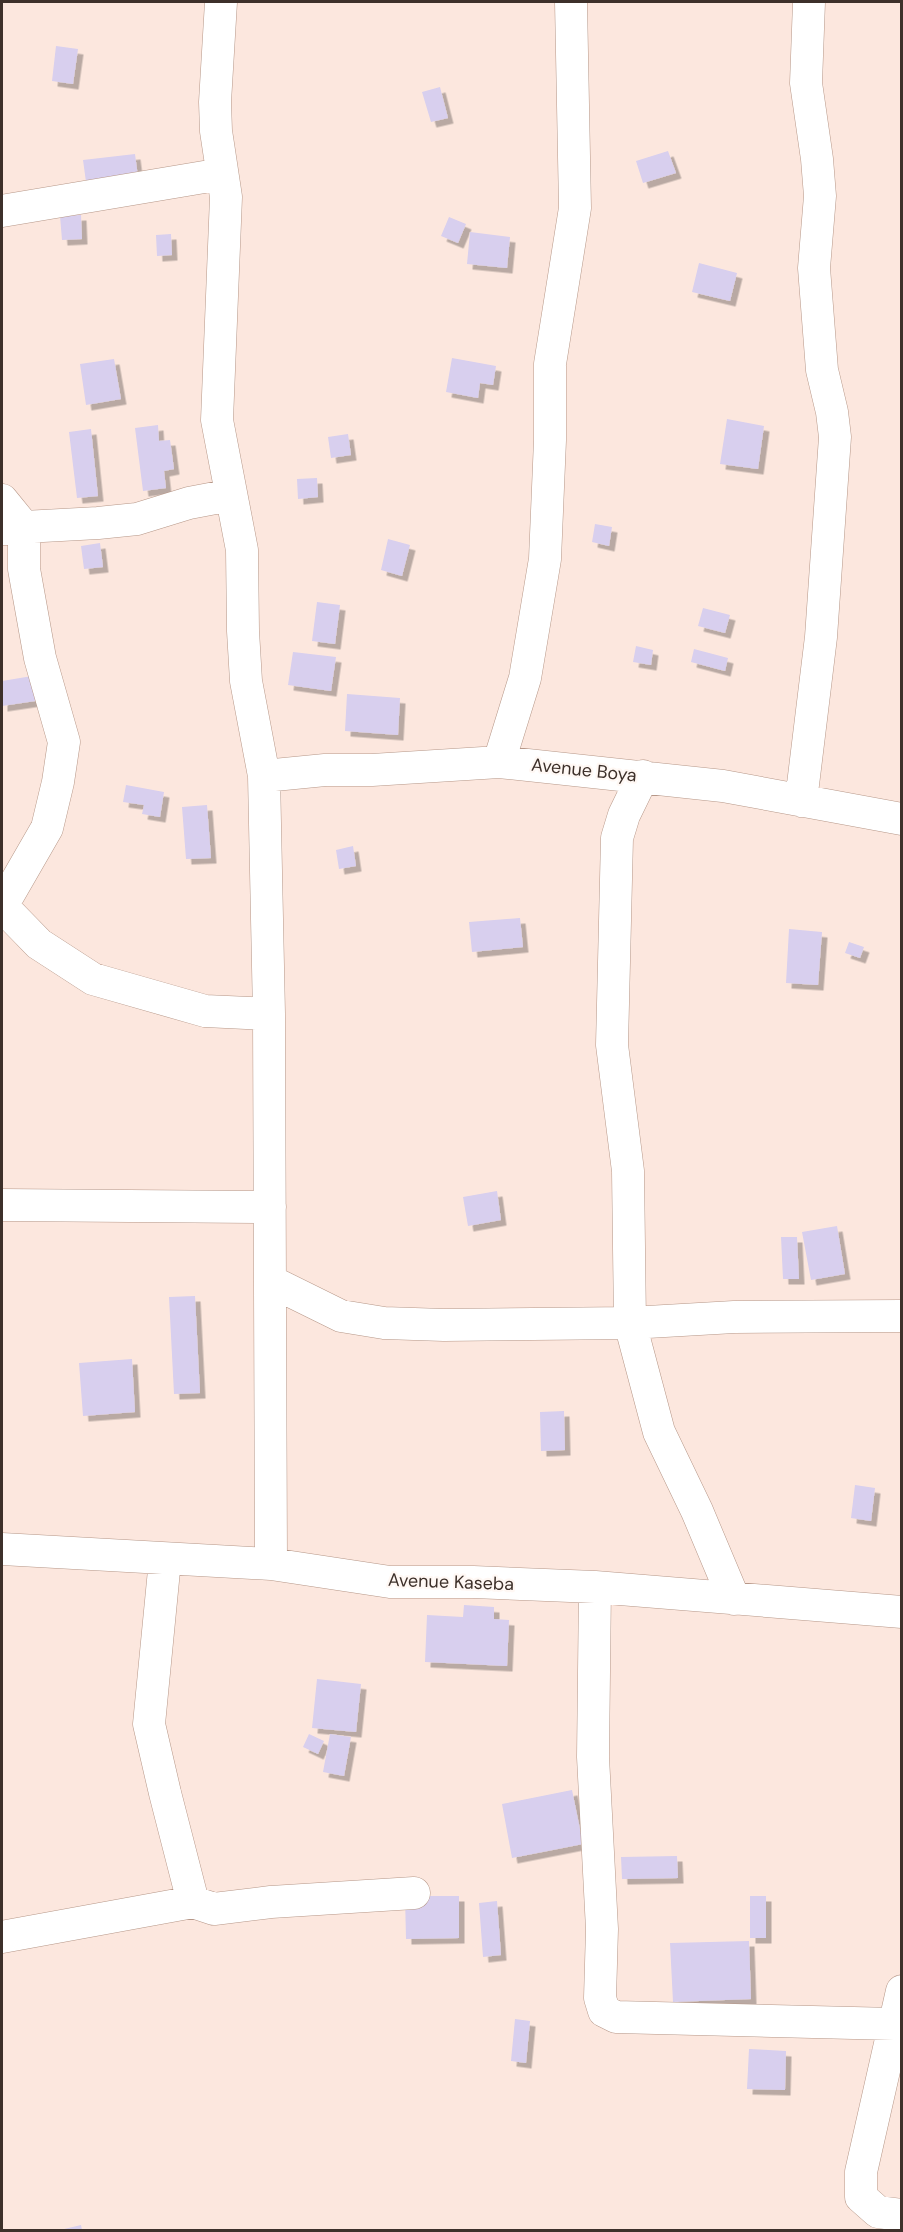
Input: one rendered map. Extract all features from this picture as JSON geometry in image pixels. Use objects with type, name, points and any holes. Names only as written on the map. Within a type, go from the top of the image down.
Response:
[{"type":"street","points":[[221,2],[215,102],[225,197],[217,420],[242,550],[246,681],[264,776],[269,1014],[271,1564]]},
{"type":"street","points":[[499,762],[525,678],[545,558],[550,440],[550,364],[575,208],[576,176],[571,61],[572,2]]},
{"type":"street","points":[[801,801],[820,638],[835,437],[832,412],[822,370],[813,268],[820,196],[806,83],[809,2]]},
{"type":"street","points":[[2,211],[222,174]]},
{"type":"street","points":[[13,528],[137,519],[189,503],[231,495]]},
{"type":"street","points":[[2,501],[13,528],[24,569],[40,658],[64,742],[48,828],[2,906],[39,944],[93,979],[205,1011],[269,1014]]},
{"type":"street","name":"Avenue Boya","points":[[264,776],[302,771],[372,770],[499,762],[723,786],[902,819]]},
{"type":"street","points":[[643,776],[624,815],[617,838],[613,999],[612,1045],[628,1171],[630,1323],[659,1432],[697,1510],[734,1599]]},
{"type":"street","points":[[2,1206],[270,1207]]},
{"type":"street","points":[[270,1281],[341,1316],[384,1323],[444,1325],[630,1323],[734,1317],[902,1316]]},
{"type":"street","name":"Avenue Kaseba","points":[[2,1550],[271,1564],[390,1582],[473,1582],[595,1587],[902,1612]]},
{"type":"street","points":[[165,1560],[149,1724],[193,1902]]},
{"type":"street","points":[[595,1587],[593,1757],[602,1929],[600,1998],[604,2010],[616,2017],[894,2024]]},
{"type":"street","points":[[2,1937],[193,1902],[214,1909],[271,1902],[414,1893]]},
{"type":"street","points":[[902,1991],[861,2172],[861,2197],[878,2212],[902,2215]]},
{"type":"building","points":[[56,46],[78,49],[73,84],[52,81]]},
{"type":"building","points":[[440,87],[448,118],[431,122],[422,92]]},
{"type":"building","points":[[668,151],[676,173],[643,183],[636,161]]},
{"type":"building","points":[[135,154],[138,177],[86,182],[83,160]]},
{"type":"building","points":[[81,215],[82,239],[62,240],[60,216]]},
{"type":"building","points":[[449,217],[466,224],[458,243],[441,236]]},
{"type":"building","points":[[470,232],[510,237],[507,268],[467,264]]},
{"type":"building","points":[[171,234],[172,255],[157,256],[156,235]]},
{"type":"building","points":[[699,263],[737,273],[730,301],[692,292]]},
{"type":"building","points":[[452,358],[496,366],[493,385],[480,383],[478,398],[446,392]]},
{"type":"building","points":[[114,359],[121,399],[86,405],[80,364]]},
{"type":"building","points":[[727,419],[764,426],[758,469],[720,464]]},
{"type":"building","points":[[158,425],[159,441],[170,440],[174,469],[164,471],[166,488],[143,491],[135,428]]},
{"type":"building","points":[[91,429],[98,496],[77,498],[69,432]]},
{"type":"building","points":[[348,434],[351,455],[331,458],[328,437]]},
{"type":"building","points":[[317,478],[318,497],[298,499],[297,479]]},
{"type":"building","points":[[595,524],[612,527],[609,546],[592,542]]},
{"type":"building","points":[[388,539],[410,545],[402,576],[381,570]]},
{"type":"building","points":[[100,543],[103,567],[84,569],[81,546]]},
{"type":"building","points":[[317,602],[340,605],[335,644],[312,641]]},
{"type":"building","points":[[703,608],[730,615],[725,633],[698,626]]},
{"type":"building","points":[[636,646],[653,650],[651,665],[633,662]]},
{"type":"building","points":[[694,649],[728,658],[725,671],[691,662]]},
{"type":"building","points":[[293,652],[336,657],[331,691],[288,685]]},
{"type":"building","points":[[38,675],[42,700],[2,706],[2,681]]},
{"type":"building","points":[[347,694],[400,698],[398,735],[345,731]]},
{"type":"building","points":[[126,785],[164,792],[160,817],[142,814],[144,805],[123,802]]},
{"type":"building","points":[[207,805],[211,858],[186,859],[182,807]]},
{"type":"building","points":[[353,846],[356,866],[339,869],[336,850]]},
{"type":"building","points":[[520,918],[523,947],[472,952],[469,922]]},
{"type":"building","points":[[789,929],[822,932],[818,985],[786,983]]},
{"type":"building","points":[[849,942],[864,947],[860,958],[845,953]]},
{"type":"building","points":[[497,1191],[501,1220],[468,1226],[463,1197]]},
{"type":"building","points":[[837,1226],[845,1274],[811,1280],[802,1232]]},
{"type":"building","points":[[781,1237],[797,1237],[799,1279],[783,1279]]},
{"type":"building","points":[[195,1296],[200,1393],[174,1394],[169,1297]]},
{"type":"building","points":[[132,1359],[135,1412],[83,1416],[79,1363]]},
{"type":"building","points":[[564,1411],[565,1450],[541,1451],[540,1412]]},
{"type":"building","points":[[855,1485],[875,1488],[871,1521],[851,1518]]},
{"type":"building","points":[[464,1605],[494,1607],[494,1619],[509,1620],[507,1666],[425,1662],[427,1615],[463,1617]]},
{"type":"building","points":[[317,1679],[361,1684],[356,1732],[312,1728]]},
{"type":"building","points":[[309,1734],[324,1741],[318,1754],[303,1747]]},
{"type":"building","points":[[330,1734],[351,1737],[344,1776],[323,1772]]},
{"type":"building","points":[[572,1790],[583,1844],[512,1858],[502,1804]]},
{"type":"building","points":[[677,1856],[678,1878],[622,1879],[621,1857]]},
{"type":"building","points":[[405,1896],[459,1896],[459,1938],[406,1939]]},
{"type":"building","points":[[750,1896],[766,1896],[766,1938],[750,1938]]},
{"type":"building","points":[[497,1901],[501,1955],[483,1957],[479,1903]]},
{"type":"building","points":[[749,1941],[751,1999],[673,2002],[670,1943]]},
{"type":"building","points":[[515,2019],[530,2021],[526,2063],[511,2061]]},
{"type":"building","points":[[749,2049],[786,2051],[785,2090],[747,2089]]},
{"type":"building","points":[[81,2225],[82,2230],[60,2230]]}]
